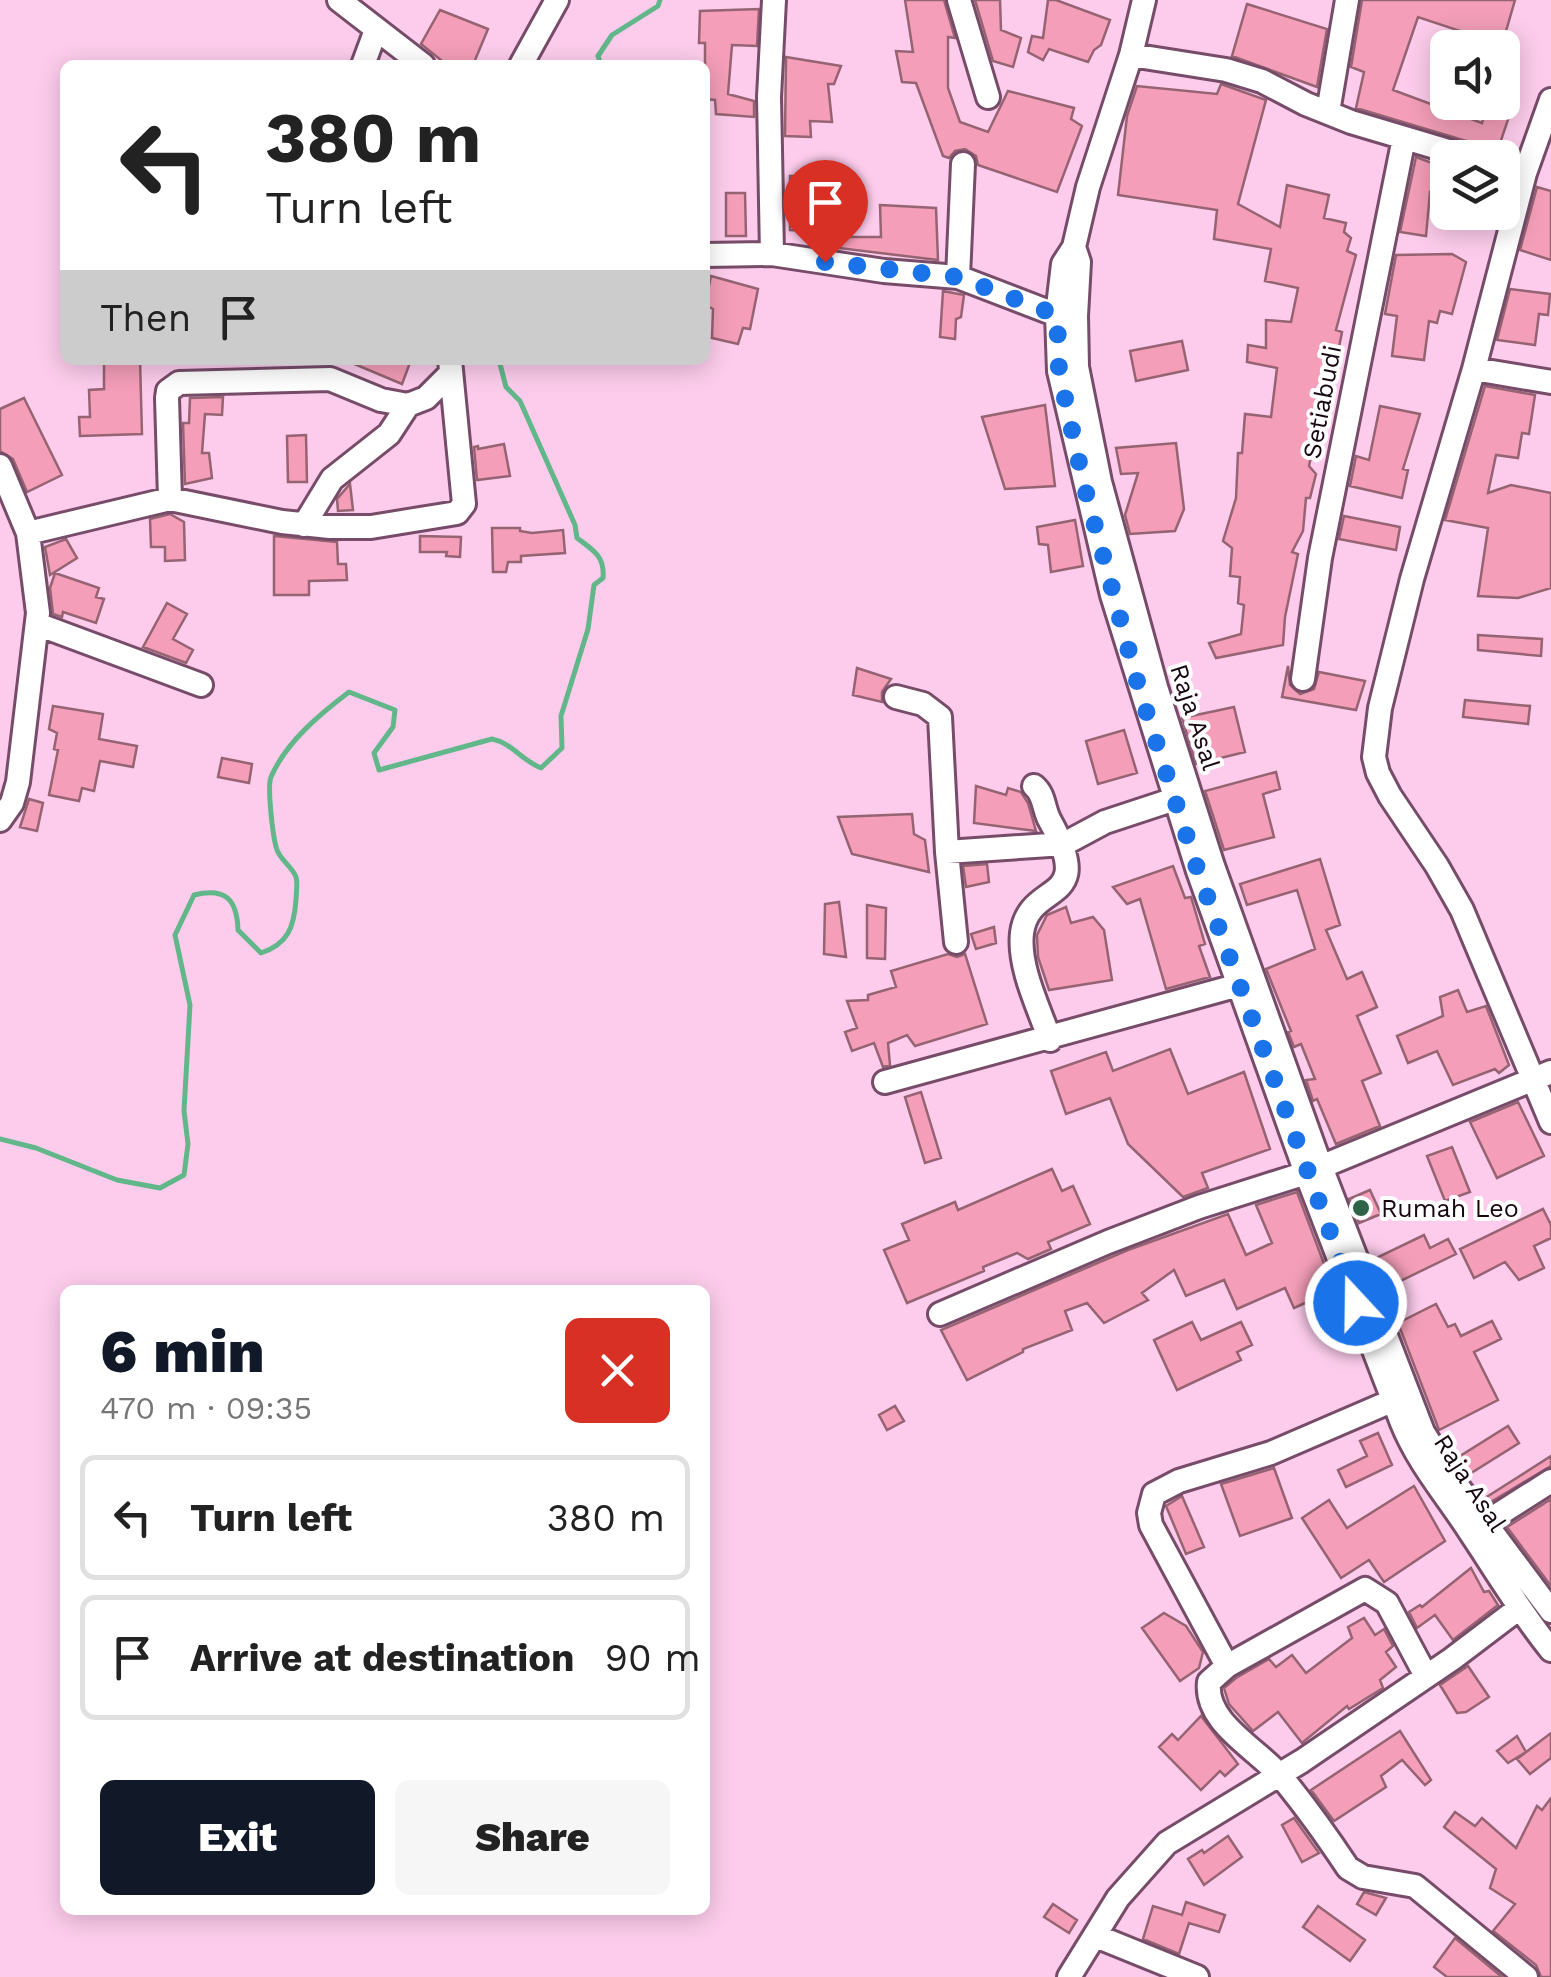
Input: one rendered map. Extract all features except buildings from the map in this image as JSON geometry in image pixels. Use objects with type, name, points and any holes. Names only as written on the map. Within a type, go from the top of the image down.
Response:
[{"type":"street","points":[[340,0],[417,60]]},
{"type":"street","points":[[524,60],[557,0]]},
{"type":"street","points":[[772,254],[769,98],[774,0]]},
{"type":"street","points":[[959,0],[988,98]]},
{"type":"street","name":"Raja Asal","points":[[1144,0],[1074,247],[1063,264],[1057,315],[1059,371],[1084,485],[1140,692],[1183,797],[1416,1454],[1551,1610]]},
{"type":"street","points":[[1328,112],[1347,0]]},
{"type":"street","points":[[365,60],[376,30]]},
{"type":"street","points":[[1131,54],[1226,70],[1262,81],[1328,112],[1430,146]]},
{"type":"street","points":[[1520,159],[1551,100]]},
{"type":"street","name":"Setiabudi","points":[[1303,679],[1328,520],[1404,138]]},
{"type":"street","points":[[958,277],[964,164]]},
{"type":"street","points":[[1502,230],[1474,369],[1412,579],[1380,708],[1374,757],[1390,796],[1462,910],[1542,1076],[1551,1122]]},
{"type":"street","name":"Raja Asal","points":[[1074,247],[1079,262],[1078,367],[1096,465],[1183,797],[1239,985],[1423,1432],[1478,1527],[1518,1609],[1551,1650]]},
{"type":"street","points":[[710,254],[772,254],[884,271],[958,277],[1057,315]]},
{"type":"street","points":[[170,498],[167,398],[168,391],[178,382],[330,379],[381,400],[408,405],[426,398],[450,367]]},
{"type":"street","points":[[28,533],[170,498],[304,525],[371,527],[462,510],[450,367]]},
{"type":"street","points":[[1474,369],[1551,382]]},
{"type":"street","points":[[304,525],[332,480],[389,434],[408,405]]},
{"type":"street","points":[[0,466],[28,533],[37,624],[18,782],[12,803],[0,820]]},
{"type":"street","points":[[37,624],[201,684]]},
{"type":"street","points":[[896,698],[923,704],[940,717],[956,942]]},
{"type":"street","points":[[1034,786],[1064,844],[1068,871],[1066,880],[1028,914],[1022,937],[1023,955],[1050,1040]]},
{"type":"street","points":[[947,852],[1064,844],[1105,822],[1183,797]]},
{"type":"street","points":[[885,1082],[1050,1040],[1239,985]]},
{"type":"street","points":[[940,1314],[1108,1242],[1313,1170],[1542,1076]]},
{"type":"street","points":[[1227,1666],[1151,1525],[1148,1514],[1154,1494],[1179,1481],[1271,1453],[1394,1400]]},
{"type":"street","points":[[1478,1527],[1550,1485]]},
{"type":"street","points":[[1426,1676],[1387,1603],[1365,1589],[1227,1666],[1209,1682],[1207,1694],[1224,1722],[1280,1775],[1354,1874],[1416,1886],[1526,1977]]},
{"type":"street","points":[[1069,1977],[1135,1876],[1167,1843],[1280,1775],[1518,1609]]},
{"type":"street","points":[[1096,1936],[1197,1977]]},
{"type":"waterway","points":[[599,60],[612,35],[658,6],[660,0]]},
{"type":"waterway","points":[[0,1139],[36,1148],[117,1180],[160,1188],[184,1175],[190,1005],[175,935],[194,895],[205,893],[221,894],[232,903],[238,930],[261,953],[278,945],[288,933],[295,910],[297,879],[276,847],[271,777],[295,741],[349,692],[395,710],[393,727],[374,753],[379,770],[492,739],[541,768],[562,748],[561,716],[588,629],[594,585],[603,578],[603,570],[597,554],[577,538],[575,525],[520,401],[506,387],[500,365]]},
{"type":"place","name":"Rumah Leo","points":[[1361,1208]]},
{"type":"route","points":[[825,262],[958,277],[1057,315],[1059,371],[1084,485],[1140,692],[1198,871],[1356,1303]]}]
